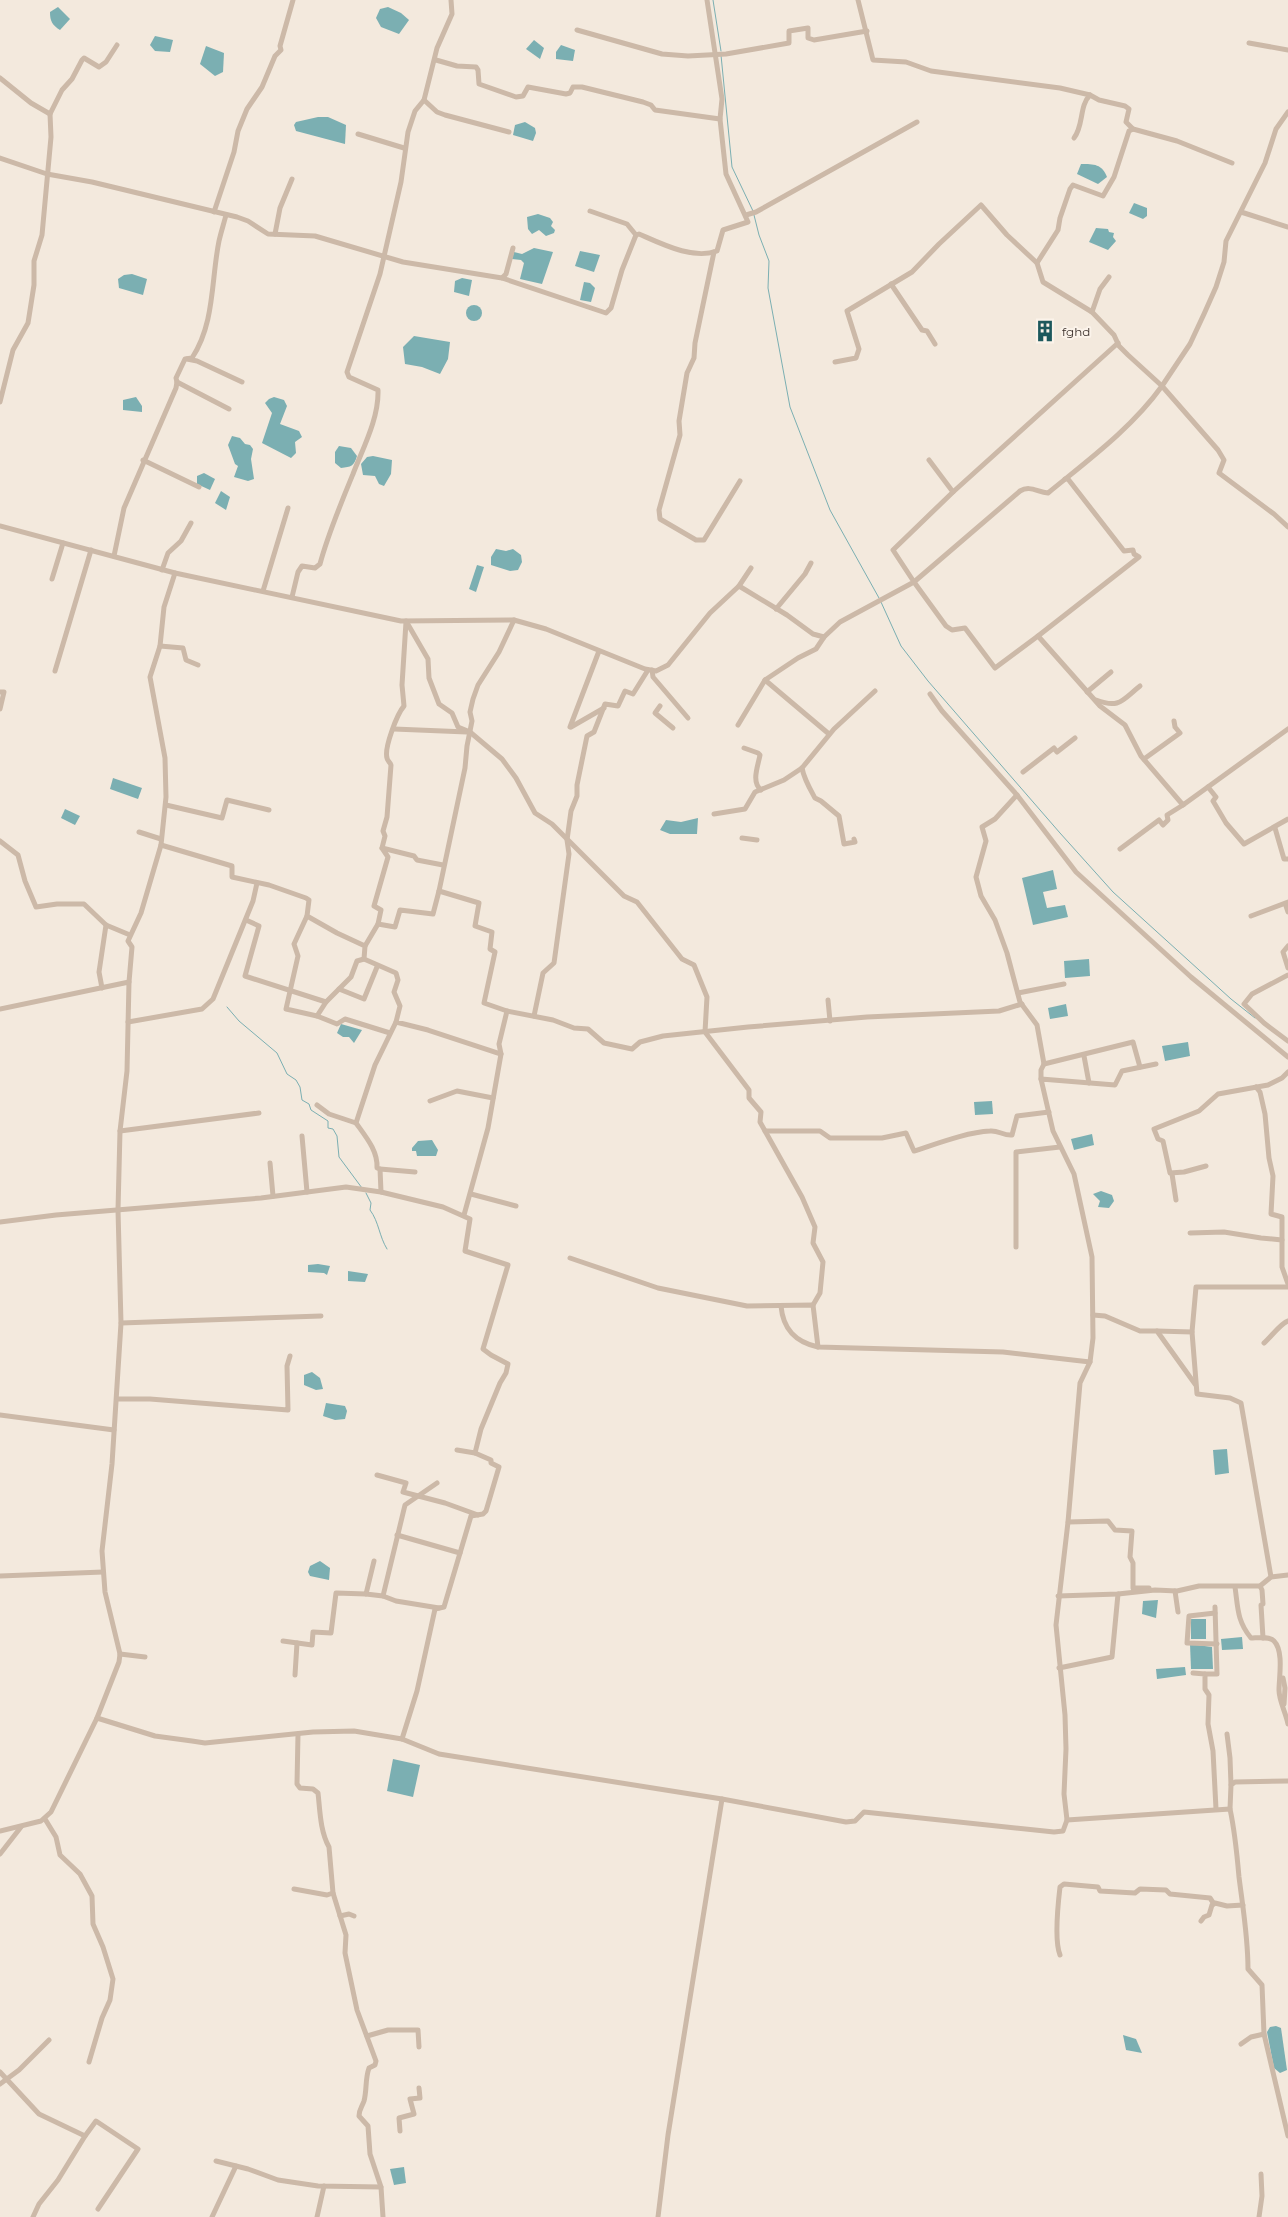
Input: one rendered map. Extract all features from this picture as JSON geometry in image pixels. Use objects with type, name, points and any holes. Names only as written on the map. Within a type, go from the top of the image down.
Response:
[{"type":"street","points":[[214,212],[234,152],[238,131],[247,109],[262,87],[275,56],[280,50],[293,0]]},
{"type":"street","points":[[292,597],[298,572],[302,566],[315,568],[320,564],[369,432],[378,399],[378,390],[349,377],[348,372],[380,274],[401,182],[404,148],[415,111],[424,100],[438,48],[452,14],[451,0]]},
{"type":"street","points":[[636,236],[639,234],[694,254],[708,255],[718,251],[723,230],[748,222],[726,174],[720,119],[722,99],[719,54],[707,0]]},
{"type":"street","points":[[858,0],[874,60],[906,62],[931,71],[1060,88],[1090,94],[1099,100],[1125,106],[1129,109],[1126,122],[1133,129],[1177,141],[1232,163]]},
{"type":"street","points":[[578,30],[662,54],[699,56],[789,43],[789,31],[805,28],[808,28],[808,38],[814,40],[867,30]]},
{"type":"street","points":[[1249,43],[1288,50]]},
{"type":"street","points":[[0,402],[13,350],[28,324],[34,285],[34,261],[42,235],[48,174],[50,114],[62,90],[72,79],[82,60],[84,58],[99,67],[106,62],[117,44]]},
{"type":"street","points":[[436,60],[457,66],[476,67],[479,84],[516,97],[523,96],[528,87],[566,94],[570,94],[573,87],[582,87],[651,104],[655,110],[666,113],[720,119]]},
{"type":"street","points":[[0,78],[31,103],[50,114]]},
{"type":"street","points":[[1074,138],[1078,131],[1085,100],[1090,94]]},
{"type":"street","points":[[424,100],[437,112],[509,132]]},
{"type":"street","points":[[738,725],[765,680],[798,658],[816,649],[824,637],[840,622],[914,582],[1020,490],[1030,488],[1048,493],[1150,403],[1190,344],[1221,270],[1226,241],[1265,163],[1276,129],[1288,112]]},
{"type":"street","points":[[746,215],[756,212],[917,122]]},
{"type":"street","points":[[1037,263],[1058,230],[1070,189],[1073,186],[1103,196],[1110,186],[1130,131],[1133,129]]},
{"type":"street","points":[[358,134],[404,148]]},
{"type":"street","points":[[0,158],[48,174],[92,182],[248,221],[268,234],[315,236],[383,257],[448,270],[502,278],[606,313],[611,308],[622,270],[636,236]]},
{"type":"street","points":[[275,234],[280,208],[292,179]]},
{"type":"street","points":[[835,362],[856,358],[859,354],[847,311],[912,272],[939,244],[981,206],[1037,263],[1043,282],[1092,312],[1114,335],[1118,343],[1128,354],[1162,386],[1218,450],[1224,460],[1219,473],[1274,514],[1288,527]]},
{"type":"street","points":[[590,211],[628,224],[636,236]]},
{"type":"street","points":[[1241,212],[1288,227]]},
{"type":"street","points":[[184,359],[192,358],[205,329],[211,304],[219,242],[226,215]]},
{"type":"street","points":[[502,278],[506,274],[513,248]]},
{"type":"street","points":[[714,252],[695,343],[694,358],[688,373],[679,421],[680,435],[659,510],[660,519],[696,540],[704,540],[740,481]]},
{"type":"street","points":[[1092,312],[1100,289],[1109,277]]},
{"type":"street","points":[[891,284],[922,330],[927,331],[936,344]]},
{"type":"street","points":[[1064,480],[1068,479],[1124,551],[1132,550],[1139,557],[995,668],[965,628],[952,630],[946,626],[893,550],[953,492],[1118,343]]},
{"type":"street","points":[[184,359],[197,361],[242,382]]},
{"type":"street","points":[[114,556],[124,508],[178,382],[176,378],[184,359]]},
{"type":"street","points":[[178,382],[230,409]]},
{"type":"street","points":[[143,460],[199,487]]},
{"type":"street","points":[[929,460],[953,492]]},
{"type":"street","points":[[264,591],[288,508]]},
{"type":"street","points":[[162,570],[168,554],[181,541],[191,523]]},
{"type":"street","points":[[0,526],[162,570],[406,621],[514,620],[546,629],[650,670],[662,669],[668,664],[710,613],[739,586],[752,568]]},
{"type":"street","points":[[52,580],[63,543]]},
{"type":"street","points":[[55,671],[91,550]]},
{"type":"street","points":[[776,609],[805,574],[811,563]]},
{"type":"street","points":[[0,1831],[45,1819],[51,1812],[97,1718],[119,1662],[120,1654],[108,1606],[102,1551],[117,1399],[121,1323],[118,1210],[120,1131],[127,1071],[129,982],[132,947],[128,942],[141,912],[161,842],[166,805],[165,758],[150,677],[160,646],[164,607],[175,573]]},
{"type":"street","points":[[739,586],[813,634],[824,637]]},
{"type":"street","points":[[378,924],[395,927],[400,910],[433,914],[464,768],[472,720],[470,712],[478,685],[499,652],[514,620]]},
{"type":"street","points":[[364,959],[365,946],[378,924],[381,910],[374,906],[388,857],[382,848],[385,836],[383,831],[388,817],[392,765],[387,759],[386,750],[394,729],[397,714],[404,706],[402,684],[406,621]]},
{"type":"street","points":[[406,621],[428,659],[429,678],[439,704],[452,713],[458,727],[470,732],[502,758],[516,778],[535,814],[552,824],[624,896],[637,902],[682,959],[694,966],[707,996],[705,1032],[748,1090],[750,1098],[761,1112],[760,1122],[802,1197],[815,1227],[813,1243],[823,1262],[820,1293],[813,1305],[818,1347]]},
{"type":"street","points":[[1038,636],[1087,692],[1124,725],[1144,759],[1183,805]]},
{"type":"street","points":[[160,646],[183,648],[186,660],[198,665]]},
{"type":"street","points":[[599,651],[570,727],[604,708]]},
{"type":"street","points":[[534,1016],[543,973],[554,963],[569,854],[567,840],[571,811],[577,796],[577,785],[587,736],[594,732],[605,704],[618,706],[625,691],[632,694],[650,670]]},
{"type":"street","points":[[650,670],[653,677],[688,718]]},
{"type":"street","points":[[1087,692],[1111,672]]},
{"type":"street","points":[[765,680],[829,734]]},
{"type":"street","points":[[1095,700],[1104,704],[1115,705],[1124,701],[1140,686]]},
{"type":"street","points":[[714,814],[745,809],[755,792],[784,780],[802,768],[829,734],[875,691]]},
{"type":"street","points":[[0,692],[4,692],[0,709]]},
{"type":"street","points":[[930,694],[948,718],[1017,795],[1076,872],[1191,977],[1288,1057]]},
{"type":"street","points":[[660,706],[655,713],[673,728]]},
{"type":"street","points":[[1144,759],[1180,733],[1174,727],[1174,721]]},
{"type":"street","points":[[394,729],[419,732],[470,732]]},
{"type":"street","points":[[1120,849],[1159,820],[1163,825],[1168,820],[1167,815],[1288,729]]},
{"type":"street","points":[[1023,772],[1048,750],[1054,748],[1058,752],[1075,738]]},
{"type":"street","points":[[744,748],[758,753],[760,756],[755,777],[756,784],[760,790]]},
{"type":"street","points":[[802,768],[805,782],[811,788],[815,798],[821,801],[840,819],[844,844],[855,842],[854,839]]},
{"type":"street","points":[[1208,787],[1216,797],[1213,801],[1226,823],[1244,844],[1288,819]]},
{"type":"street","points":[[97,1718],[156,1736],[192,1742],[339,1730],[402,1739],[439,1754],[722,1799],[846,1822],[855,1821],[864,1812],[1054,1832],[1063,1831],[1067,1820],[1064,1794],[1065,1715],[1056,1625],[1068,1522],[1080,1383],[1090,1362],[1093,1315],[1092,1257],[1074,1174],[1053,1131],[1041,1078],[1041,1070],[1044,1064],[1037,1025],[1022,1004],[995,920],[981,896],[976,877],[986,841],[982,827],[995,819],[1017,795]]},
{"type":"street","points":[[166,805],[222,818],[227,800],[269,810]]},
{"type":"street","points":[[1274,828],[1284,859],[1288,859]]},
{"type":"street","points":[[139,832],[161,842],[232,866],[232,877],[269,885],[309,900],[307,916],[294,944],[298,956],[292,992],[286,1009],[317,1016],[337,1024],[345,1019],[390,1033]]},
{"type":"street","points":[[742,838],[758,840]]},
{"type":"street","points":[[0,841],[18,855],[25,881],[36,907],[57,904],[84,904],[106,925],[130,936]]},
{"type":"street","points":[[382,848],[414,856],[417,860],[443,865]]},
{"type":"street","points":[[128,1022],[202,1009],[214,999],[246,920],[257,883]]},
{"type":"street","points":[[439,891],[479,903],[475,926],[492,932],[490,949],[495,952],[484,1003],[507,1011],[534,1016],[574,1028],[588,1029],[604,1042],[632,1049],[640,1042],[663,1036],[830,1020],[999,1011],[1022,1004]]},
{"type":"street","points":[[1288,903],[1286,906],[1288,912]]},
{"type":"street","points":[[1251,916],[1288,903]]},
{"type":"street","points":[[307,916],[336,933],[365,946]]},
{"type":"street","points":[[246,920],[258,925],[258,928],[245,976],[326,1002]]},
{"type":"street","points":[[102,988],[99,972],[106,925]]},
{"type":"street","points":[[1288,946],[1283,952],[1288,968]]},
{"type":"street","points":[[317,1016],[326,1002],[350,977],[357,961],[364,959],[377,967],[396,973],[398,976],[394,992],[400,1006],[396,1022],[375,1065],[356,1123]]},
{"type":"street","points":[[339,989],[364,999],[377,967]]},
{"type":"street","points":[[1288,975],[1252,994],[1244,1004],[1264,1023],[1288,1041]]},
{"type":"street","points":[[0,1009],[129,982]]},
{"type":"street","points":[[1018,992],[1064,984]]},
{"type":"street","points":[[828,1000],[830,1020]]},
{"type":"street","points":[[464,1215],[488,1128],[501,1054],[499,1044],[507,1011]]},
{"type":"street","points":[[396,1022],[428,1030],[501,1054]]},
{"type":"street","points":[[1044,1064],[1084,1056],[1133,1042],[1140,1067]]},
{"type":"street","points":[[1084,1056],[1089,1083]]},
{"type":"street","points":[[1041,1078],[1115,1085],[1122,1071],[1156,1064]]},
{"type":"street","points":[[1176,1200],[1172,1174],[1170,1173],[1163,1141],[1158,1139],[1154,1129],[1199,1111],[1218,1094],[1268,1085],[1282,1078],[1288,1072]]},
{"type":"street","points":[[1256,1087],[1260,1092],[1266,1114],[1269,1158],[1273,1176],[1271,1214],[1282,1217]]},
{"type":"street","points":[[430,1101],[458,1091],[493,1098]]},
{"type":"street","points":[[317,1105],[328,1114],[356,1123],[378,1158],[377,1168],[380,1169],[381,1192]]},
{"type":"street","points":[[765,1131],[820,1131],[830,1138],[882,1138],[906,1133],[914,1151],[974,1133],[992,1130],[1007,1136],[1012,1135],[1017,1116],[1049,1112]]},
{"type":"street","points":[[120,1131],[259,1113]]},
{"type":"street","points":[[302,1136],[307,1192]]},
{"type":"street","points":[[1016,1247],[1016,1152],[1060,1146]]},
{"type":"street","points":[[270,1163],[273,1196]]},
{"type":"street","points":[[1172,1174],[1206,1166]]},
{"type":"street","points":[[380,1169],[416,1172]]},
{"type":"street","points":[[0,1222],[273,1196],[346,1187],[381,1192],[443,1207],[464,1215],[470,1219],[465,1251],[508,1265],[483,1349],[490,1355],[508,1364],[506,1373],[481,1429],[475,1453]]},
{"type":"street","points":[[471,1194],[516,1206]]},
{"type":"street","points":[[1282,1217],[1288,1212]]},
{"type":"street","points":[[1271,1577],[1241,1403],[1230,1398],[1197,1394],[1192,1332],[1196,1287],[1288,1286],[1282,1267],[1282,1217]]},
{"type":"street","points":[[1190,1233],[1224,1232],[1282,1240]]},
{"type":"street","points":[[570,1258],[658,1288],[747,1306],[813,1305]]},
{"type":"street","points":[[781,1306],[784,1325],[796,1338],[818,1347],[1003,1352],[1090,1362]]},
{"type":"street","points":[[1093,1315],[1105,1316],[1140,1331],[1192,1332]]},
{"type":"street","points":[[121,1323],[320,1316]]},
{"type":"street","points":[[1264,1343],[1270,1334],[1288,1320]]},
{"type":"street","points":[[1157,1330],[1196,1384]]},
{"type":"street","points":[[117,1399],[150,1399],[288,1410],[287,1366],[290,1356]]},
{"type":"street","points":[[0,1415],[114,1430]]},
{"type":"street","points":[[402,1739],[417,1691],[434,1611],[444,1607],[470,1516],[486,1511],[499,1468],[491,1463],[491,1460],[475,1453],[458,1450]]},
{"type":"street","points":[[377,1475],[406,1483],[403,1492],[478,1515]]},
{"type":"street","points":[[383,1596],[405,1505],[437,1483]]},
{"type":"street","points":[[1068,1522],[1108,1521],[1115,1530],[1132,1531],[1130,1557],[1133,1563],[1133,1588],[1155,1588],[1150,1590]]},
{"type":"street","points":[[397,1534],[460,1553]]},
{"type":"street","points":[[366,1594],[374,1561]]},
{"type":"street","points":[[0,1576],[103,1572]]},
{"type":"street","points":[[1058,1596],[1118,1594],[1150,1590],[1175,1591],[1199,1586],[1260,1586],[1271,1577],[1288,1575]]},
{"type":"street","points":[[1260,1586],[1263,1598],[1263,1604],[1261,1605],[1263,1638]]},
{"type":"street","points":[[1235,1587],[1239,1620],[1251,1638],[1263,1638],[1274,1641],[1278,1650],[1281,1673],[1279,1691],[1288,1724]]},
{"type":"street","points":[[1175,1591],[1178,1612]]},
{"type":"street","points":[[282,1641],[312,1645],[313,1632],[331,1633],[336,1592],[383,1596],[396,1601],[439,1608]]},
{"type":"street","points":[[1059,1668],[1112,1658],[1118,1594]]},
{"type":"street","points":[[1193,1673],[1217,1674],[1217,1644],[1215,1610],[1189,1616],[1187,1642],[1217,1644]]},
{"type":"street","points":[[295,1675],[297,1643]]},
{"type":"street","points":[[120,1654],[145,1657]]},
{"type":"street","points":[[1205,1674],[1204,1689],[1209,1695],[1208,1724],[1213,1751],[1216,1810]]},
{"type":"street","points":[[298,1734],[297,1784],[300,1788],[313,1789],[318,1793],[319,1811],[325,1840],[329,1847],[334,1893],[346,1935],[344,1953],[357,2010],[376,2061],[375,2065],[369,2068],[367,2074],[359,2116],[368,2126],[370,2154],[381,2187],[383,2217]]},
{"type":"street","points":[[1227,1734],[1231,1785],[1230,1809],[1238,1845],[1248,1938],[1248,1969],[1262,1985],[1264,2034],[1288,2136]]},
{"type":"street","points":[[1231,1785],[1236,1782],[1288,1781]]},
{"type":"street","points":[[658,2217],[668,2135],[722,1799]]},
{"type":"street","points":[[1067,1820],[1230,1809]]},
{"type":"street","points":[[45,1819],[56,1837],[60,1856],[80,1874],[92,1896],[93,1924],[103,1947],[113,1979],[110,2000],[102,2018],[89,2062]]},
{"type":"street","points":[[0,1854],[21,1826]]},
{"type":"street","points":[[1060,1955],[1058,1948],[1059,1902],[1060,1887],[1064,1884],[1092,1885],[1098,1887],[1100,1891],[1128,1893],[1135,1893],[1140,1889],[1166,1890],[1170,1894],[1210,1898],[1214,1904]]},
{"type":"street","points":[[294,1889],[327,1895],[334,1893]]},
{"type":"street","points":[[1214,1904],[1243,1905]]},
{"type":"street","points":[[1201,1921],[1204,1917],[1209,1916],[1214,1904]]},
{"type":"street","points":[[340,1916],[349,1914],[354,1916]]},
{"type":"street","points":[[367,2036],[388,2030],[418,2030],[418,2047]]},
{"type":"street","points":[[1241,2044],[1251,2037],[1264,2034]]},
{"type":"street","points":[[0,2084],[19,2070],[49,2040]]},
{"type":"street","points":[[0,2072],[39,2114],[85,2136]]},
{"type":"street","points":[[400,2131],[398,2118],[414,2114],[410,2100],[420,2098],[419,2088]]},
{"type":"street","points":[[33,2217],[39,2204],[58,2180],[96,2121],[138,2149],[98,2209]]},
{"type":"street","points":[[216,2161],[278,2180],[324,2186],[381,2187]]},
{"type":"street","points":[[212,2217],[236,2166]]},
{"type":"street","points":[[1259,2217],[1262,2196],[1260,2174]]},
{"type":"street","points":[[317,2217],[324,2186]]},
{"type":"water","points":[[58,7],[70,19],[60,30],[53,24],[50,15],[50,12]]},
{"type":"water","points":[[388,7],[401,13],[409,20],[399,34],[381,27],[376,18],[380,9]]},
{"type":"water","points":[[155,36],[173,40],[170,52],[155,51],[150,45]]},
{"type":"water","points":[[534,40],[544,48],[540,59],[526,49]]},
{"type":"water","points":[[561,45],[575,50],[573,61],[556,59],[556,52]]},
{"type":"water","points":[[206,46],[224,53],[223,72],[215,76],[200,64]]},
{"type":"water","points":[[318,117],[328,117],[346,125],[345,144],[296,131],[294,125],[296,122]]},
{"type":"water","points":[[525,122],[535,128],[536,133],[533,141],[513,135],[515,125]]},
{"type":"water","points":[[1081,164],[1100,167],[1107,177],[1098,184],[1077,174]]},
{"type":"water","points":[[1134,203],[1147,208],[1147,216],[1143,219],[1129,213]]},
{"type":"water","points":[[538,214],[550,218],[553,222],[551,226],[555,230],[554,233],[546,236],[539,230],[532,234],[528,229],[527,217]]},
{"type":"water","points":[[1096,228],[1108,229],[1109,232],[1114,233],[1113,237],[1116,241],[1108,250],[1089,242]]},
{"type":"water","points":[[534,248],[553,252],[542,284],[520,279],[524,263],[521,260],[512,259],[514,252],[522,254]]},
{"type":"water","points":[[580,251],[600,255],[594,272],[575,266]]},
{"type":"water","points":[[132,274],[147,279],[143,295],[119,288],[118,279],[124,275]]},
{"type":"water","points":[[462,278],[472,280],[469,296],[454,292],[455,281]]},
{"type":"water","points":[[584,282],[590,283],[595,288],[591,302],[580,300]]},
{"type":"water","points":[[474,305],[480,307],[482,313],[480,319],[474,321],[468,319],[466,313],[468,307]]},
{"type":"water","points":[[414,336],[450,342],[448,359],[440,374],[422,367],[405,364],[403,347]]},
{"type":"water","points":[[136,397],[142,406],[142,412],[123,410],[123,400]]},
{"type":"water","points":[[274,397],[284,400],[287,406],[280,424],[299,431],[302,437],[295,442],[296,453],[291,458],[262,443],[272,413],[265,403]]},
{"type":"water","points":[[232,436],[240,438],[253,449],[251,459],[254,479],[248,481],[234,477],[238,466],[235,464],[228,445]]},
{"type":"water","points":[[339,446],[351,448],[357,456],[352,465],[341,468],[335,463],[335,452]]},
{"type":"water","points":[[373,456],[392,460],[391,474],[384,486],[379,484],[375,476],[363,475],[361,464],[367,457]]},
{"type":"water","points":[[204,473],[215,479],[210,490],[197,484],[197,476]]},
{"type":"water","points":[[221,491],[230,497],[226,510],[215,503]]},
{"type":"water","points":[[496,549],[506,551],[513,549],[521,555],[522,562],[518,570],[510,571],[491,565],[491,557]]},
{"type":"water","points":[[477,565],[484,567],[476,592],[469,589]]},
{"type":"water","points":[[113,778],[142,788],[138,799],[110,789]]},
{"type":"water","points":[[65,809],[80,816],[75,825],[61,818]]},
{"type":"water","points":[[698,818],[697,834],[670,834],[660,830],[666,820],[681,822]]},
{"type":"water","points":[[1053,870],[1057,889],[1043,892],[1047,908],[1065,905],[1068,917],[1033,925],[1022,878]]},
{"type":"water","points":[[1089,959],[1090,976],[1065,978],[1064,961]]},
{"type":"water","points":[[1066,1004],[1068,1016],[1050,1019],[1048,1008]]},
{"type":"water","points":[[341,1024],[362,1030],[354,1043],[349,1037],[343,1037],[337,1033]]},
{"type":"water","points":[[1188,1042],[1190,1056],[1165,1061],[1162,1046]]},
{"type":"water","points":[[992,1101],[993,1114],[975,1115],[974,1102]]},
{"type":"water","points":[[1092,1134],[1094,1145],[1074,1150],[1071,1139]]},
{"type":"water","points":[[432,1140],[438,1150],[436,1156],[417,1156],[416,1151],[412,1151],[412,1148],[418,1141]]},
{"type":"water","points":[[1101,1191],[1112,1195],[1114,1201],[1109,1208],[1098,1207],[1100,1201],[1093,1194]]},
{"type":"water","points":[[308,1265],[330,1266],[327,1275],[324,1273],[308,1272]]},
{"type":"water","points":[[348,1271],[368,1274],[365,1282],[348,1281]]},
{"type":"water","points":[[312,1372],[320,1378],[323,1389],[316,1390],[304,1385],[304,1375]]},
{"type":"water","points":[[326,1403],[345,1406],[347,1411],[345,1419],[335,1420],[323,1416]]},
{"type":"water","points":[[1227,1449],[1229,1473],[1215,1475],[1213,1450]]},
{"type":"water","points":[[320,1561],[330,1568],[329,1580],[310,1576],[308,1572],[310,1566]]},
{"type":"water","points":[[1158,1600],[1156,1618],[1142,1614],[1143,1601]]},
{"type":"water","points":[[1191,1619],[1206,1619],[1206,1639],[1191,1639]]},
{"type":"water","points":[[1242,1637],[1243,1649],[1222,1650],[1221,1639]]},
{"type":"water","points":[[1190,1644],[1212,1647],[1213,1669],[1191,1669]]},
{"type":"water","points":[[1185,1667],[1186,1675],[1157,1679],[1156,1669]]},
{"type":"water","points":[[393,1759],[420,1765],[413,1797],[387,1791]]},
{"type":"water","points":[[1276,2026],[1281,2028],[1287,2070],[1280,2073],[1274,2068],[1267,2032],[1270,2027]]},
{"type":"water","points":[[1123,2035],[1136,2039],[1142,2053],[1126,2050]]},
{"type":"water","points":[[404,2167],[406,2183],[394,2185],[390,2169]]},
{"type":"waterway","points":[[713,0],[721,51]]},
{"type":"waterway","points":[[721,55],[732,167],[753,211]]},
{"type":"waterway","points":[[754,215],[769,261],[768,288],[790,407],[830,510],[879,598]]},
{"type":"waterway","points":[[881,602],[901,646],[928,681],[1113,892],[1231,999],[1255,1018]]},
{"type":"waterway","points":[[227,1007],[239,1021],[277,1053],[287,1074],[296,1080],[300,1087],[302,1100],[309,1104],[311,1110],[328,1121],[328,1128],[333,1129],[337,1136],[339,1157],[362,1188]]},
{"type":"waterway","points":[[366,1193],[371,1203],[370,1210],[387,1249]]},
{"type":"place","name":"fghd","points":[[1045,331]]}]
